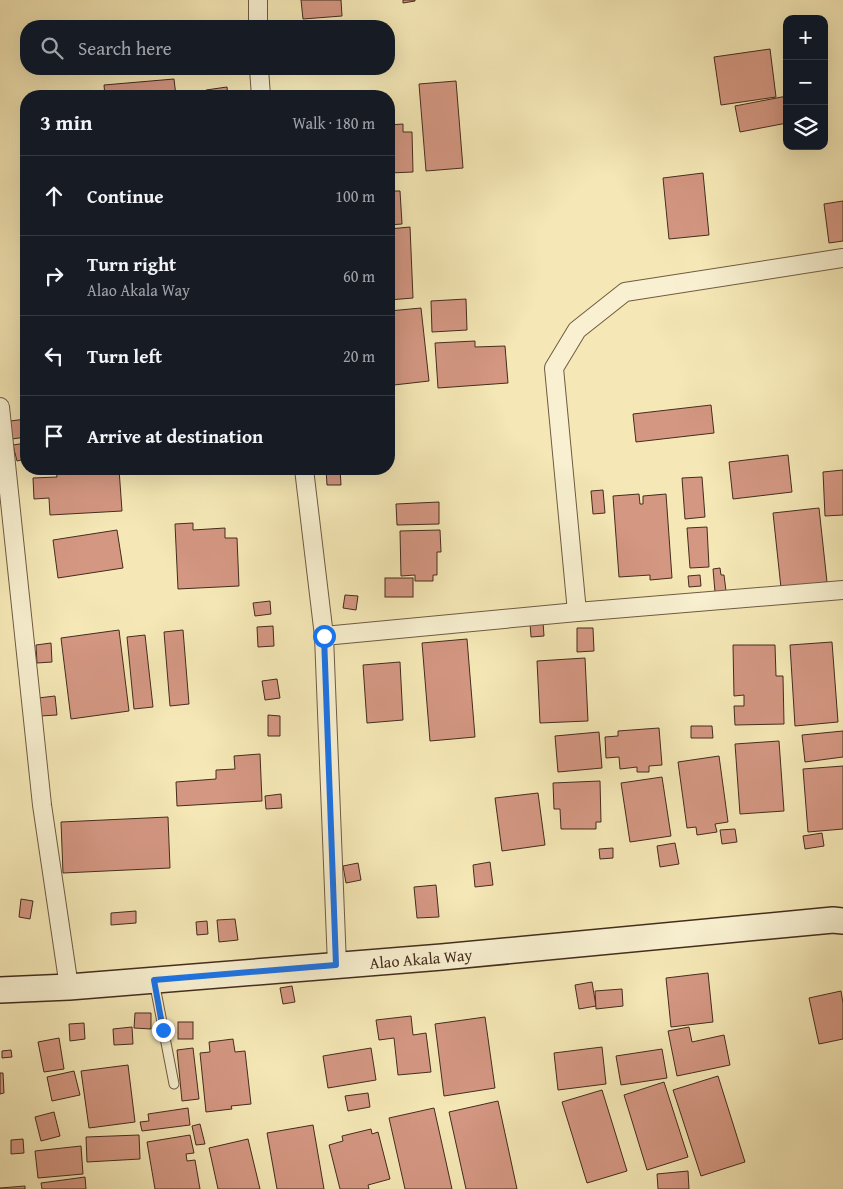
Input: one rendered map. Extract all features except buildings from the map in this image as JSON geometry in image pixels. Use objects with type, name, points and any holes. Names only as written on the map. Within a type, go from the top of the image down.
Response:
[{"type":"street","points":[[258,0],[258,20]]},
{"type":"street","points":[[259,75],[260,90]]},
{"type":"street","points":[[577,612],[554,368],[577,330],[625,292],[843,258]]},
{"type":"street","points":[[1,414],[42,805],[69,987]]},
{"type":"street","points":[[305,475],[324,636],[336,965]]},
{"type":"street","points":[[324,636],[577,612],[843,590]]},
{"type":"street","name":"Alao Akala Way","points":[[0,990],[69,987],[442,957],[833,920],[843,921]]},
{"type":"lane","points":[[154,980],[174,1084]]},
{"type":"route","points":[[163,1030],[154,980],[336,965],[324,636]]}]
